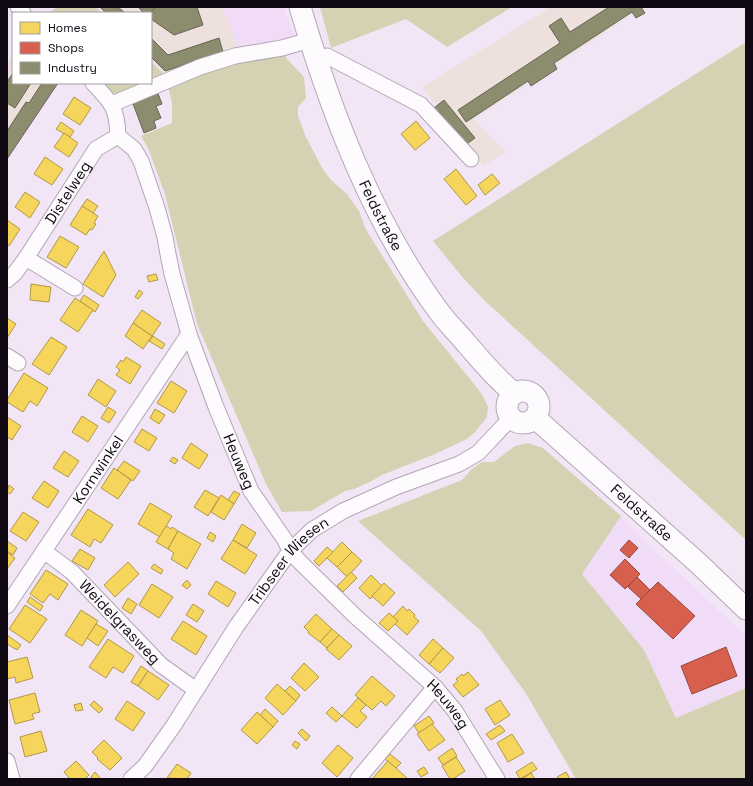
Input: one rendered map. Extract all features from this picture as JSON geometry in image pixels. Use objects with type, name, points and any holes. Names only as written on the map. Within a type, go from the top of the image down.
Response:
[{"type":"main road","name":"Feldstraße","points":[[300,7],[338,119],[374,204],[408,265],[441,314],[486,366],[514,393]]},
{"type":"main road","points":[[524,390],[534,395],[540,404],[540,410],[535,419],[525,424],[511,418],[507,408],[507,402],[514,393],[524,390]]},
{"type":"main road","name":"Feldstraße","points":[[535,419],[698,563],[746,609]]},
{"type":"street","points":[[112,104],[200,67],[235,56],[282,48],[310,40]]},
{"type":"street","points":[[317,59],[327,56],[421,105],[471,159]]},
{"type":"street","points":[[94,84],[112,104],[117,117],[118,136]]},
{"type":"street","name":"Distelweg","points":[[7,280],[15,273],[26,258],[96,149],[118,136]]},
{"type":"street","name":"Heuweg","points":[[118,136],[134,149],[148,178],[165,237],[172,274],[189,334],[216,407],[251,491],[285,540],[290,551],[355,616],[435,687],[455,711],[496,779]]},
{"type":"street","points":[[26,258],[75,288]]},
{"type":"street","name":"Kornwinkel","points":[[7,606],[189,334]]},
{"type":"street","name":"Tribseer Wiesen","points":[[131,779],[145,766],[174,725],[236,627],[290,551],[312,530],[343,510],[396,487],[459,464],[478,453],[511,418]]},
{"type":"street","name":"Weidelgrasweg","points":[[44,551],[72,572],[161,665],[196,690]]},
{"type":"street","points":[[358,779],[435,687]]},
{"type":"street","points":[[7,761],[12,779]]},
{"type":"shaded area","points":[[58,7],[95,7],[100,12],[50,12]]},
{"type":"shaded area","points":[[95,7],[222,7],[239,51],[166,76],[152,63],[152,12],[100,12]]},
{"type":"shaded area","points":[[222,7],[283,7],[296,38],[239,51]]},
{"type":"shaded area","points":[[320,7],[512,7],[447,47],[406,19],[331,48]]},
{"type":"shaded area","points":[[551,7],[643,7],[474,119],[505,152],[483,166],[422,87]]},
{"type":"shaded area","points":[[746,42],[746,540],[484,300],[464,279],[433,241]]},
{"type":"shaded area","points":[[284,52],[287,59],[304,77],[306,98],[298,107],[298,116],[305,135],[322,168],[331,180],[347,194],[359,211],[365,228],[423,321],[482,394],[488,407],[487,417],[476,431],[467,439],[435,454],[382,475],[354,489],[345,491],[311,511],[282,512],[266,484],[197,324],[165,194],[148,148],[141,136],[172,123],[172,103],[168,86],[242,61]]},
{"type":"shaded area","points":[[12,56],[12,84],[58,84],[7,160],[7,64]]},
{"type":"shaded area","points":[[152,63],[166,76],[152,82]]},
{"type":"shaded area","points":[[102,84],[146,84],[119,95],[115,93],[111,95]]},
{"type":"shaded area","points":[[528,443],[543,448],[621,516],[582,574],[644,650],[676,718],[746,688],[746,779],[576,779],[525,692],[481,631],[358,521],[462,480],[472,469],[482,462],[494,462],[515,446]]},
{"type":"shaded area","points":[[621,516],[657,553],[746,636],[746,688],[676,718],[644,650],[582,574]]},
{"type":"building: Homes","points":[[74,97],[91,108],[80,125],[63,114]]},
{"type":"building: Homes","points":[[416,121],[430,138],[415,150],[401,134]]},
{"type":"building: Homes","points":[[61,122],[74,131],[70,137],[56,129]]},
{"type":"building: Homes","points":[[64,133],[78,143],[69,157],[54,147]]},
{"type":"building: Homes","points":[[45,157],[63,169],[52,185],[34,174]]},
{"type":"building: Homes","points":[[456,169],[477,196],[466,205],[444,179]]},
{"type":"building: Homes","points":[[492,174],[500,183],[485,195],[478,185]]},
{"type":"building: Homes","points":[[25,192],[40,202],[30,218],[15,207]]},
{"type":"building: Homes","points":[[87,199],[98,206],[93,213],[82,206]]},
{"type":"building: Homes","points":[[82,206],[98,216],[94,223],[96,224],[86,235],[70,225]]},
{"type":"building: Homes","points":[[7,220],[20,229],[9,246],[7,244]]},
{"type":"building: Homes","points":[[60,236],[79,247],[66,268],[47,257]]},
{"type":"building: Homes","points":[[104,251],[116,275],[103,297],[83,284]]},
{"type":"building: Homes","points":[[156,274],[158,280],[149,282],[147,276]]},
{"type":"building: Homes","points":[[31,284],[51,287],[49,302],[30,300]]},
{"type":"building: Homes","points":[[139,290],[143,293],[138,299],[135,297]]},
{"type":"building: Homes","points":[[84,295],[99,305],[95,312],[80,301]]},
{"type":"building: Homes","points":[[75,298],[93,310],[78,332],[60,320]]},
{"type":"building: Homes","points":[[142,310],[161,323],[152,336],[133,323]]},
{"type":"building: Homes","points":[[7,318],[16,324],[7,338]]},
{"type":"building: Homes","points":[[133,323],[152,336],[143,349],[125,336]]},
{"type":"building: Homes","points":[[153,336],[165,344],[162,349],[149,341]]},
{"type":"building: Homes","points":[[51,337],[67,347],[49,375],[32,364]]},
{"type":"building: Homes","points":[[126,357],[141,366],[130,384],[116,375],[120,370],[116,367],[121,360],[123,362]]},
{"type":"building: Homes","points":[[24,373],[48,388],[37,406],[30,401],[23,412],[7,402],[7,400]]},
{"type":"building: Homes","points":[[98,379],[116,391],[106,407],[88,395]]},
{"type":"building: Homes","points":[[171,381],[187,391],[174,413],[157,403]]},
{"type":"building: Homes","points":[[108,407],[116,412],[109,423],[101,418]]},
{"type":"building: Homes","points":[[155,409],[165,415],[159,424],[150,418]]},
{"type":"building: Homes","points":[[82,416],[98,426],[88,442],[72,432]]},
{"type":"building: Homes","points":[[7,417],[21,426],[12,440],[7,437]]},
{"type":"building: Homes","points":[[142,429],[157,438],[149,451],[134,442]]},
{"type":"building: Homes","points":[[191,443],[208,455],[199,469],[182,458]]},
{"type":"building: Homes","points":[[64,451],[79,461],[68,477],[53,468]]},
{"type":"building: Homes","points":[[173,457],[178,460],[175,464],[170,461]]},
{"type":"building: Homes","points":[[124,461],[140,471],[133,481],[117,470]]},
{"type":"building: Homes","points":[[114,468],[131,480],[118,499],[101,488]]},
{"type":"building: Homes","points":[[44,481],[59,491],[48,508],[32,498]]},
{"type":"building: Homes","points":[[9,485],[14,489],[10,494],[7,492]]},
{"type":"building: Homes","points":[[205,490],[219,498],[208,516],[194,507]]},
{"type":"building: Homes","points":[[234,491],[240,494],[234,504],[228,500]]},
{"type":"building: Homes","points":[[221,495],[234,504],[224,520],[211,512]]},
{"type":"building: Homes","points":[[150,503],[172,516],[160,537],[138,524]]},
{"type":"building: Homes","points":[[88,509],[113,525],[101,543],[94,539],[90,547],[71,535]]},
{"type":"building: Homes","points":[[23,512],[39,522],[26,541],[10,531]]},
{"type":"building: Homes","points":[[242,524],[256,533],[247,548],[233,540]]},
{"type":"building: Homes","points":[[166,526],[171,529],[172,527],[178,531],[168,549],[156,542]]},
{"type":"building: Homes","points":[[178,531],[201,544],[187,569],[171,559],[174,553],[168,549]]},
{"type":"building: Homes","points":[[210,532],[216,536],[213,542],[207,538]]},
{"type":"building: Homes","points":[[233,540],[257,555],[245,574],[221,559]]},
{"type":"building: Homes","points":[[7,541],[17,548],[13,555],[7,551]]},
{"type":"building: Homes","points":[[342,542],[352,552],[337,567],[327,558]]},
{"type":"building: Homes","points":[[327,547],[333,552],[319,566],[314,561]]},
{"type":"building: Homes","points":[[80,549],[95,558],[88,570],[72,561]]},
{"type":"building: Homes","points":[[7,552],[15,558],[7,569]]},
{"type":"building: Homes","points":[[352,552],[362,561],[347,577],[337,567]]},
{"type":"building: Homes","points":[[128,562],[139,574],[115,597],[104,585]]},
{"type":"building: Homes","points":[[154,564],[163,570],[161,574],[151,568]]},
{"type":"building: Homes","points":[[46,570],[68,584],[58,600],[50,594],[43,603],[30,594]]},
{"type":"building: Homes","points":[[351,572],[357,578],[343,592],[337,586]]},
{"type":"building: Homes","points":[[371,575],[382,586],[370,599],[359,588]]},
{"type":"building: Homes","points":[[187,580],[191,585],[187,589],[182,585]]},
{"type":"building: Homes","points":[[216,581],[236,593],[228,607],[208,594]]},
{"type":"building: Homes","points":[[384,583],[395,593],[383,606],[372,596]]},
{"type":"building: Homes","points":[[152,584],[173,597],[159,618],[139,605]]},
{"type":"building: Homes","points":[[30,597],[43,606],[40,611],[27,602]]},
{"type":"building: Homes","points":[[128,598],[137,604],[131,614],[122,608]]},
{"type":"building: Homes","points":[[193,604],[204,611],[197,622],[186,615]]},
{"type":"building: Homes","points":[[25,605],[47,619],[30,643],[9,629]]},
{"type":"building: Homes","points":[[403,606],[407,611],[409,609],[415,615],[414,617],[419,621],[407,635],[395,624],[398,621],[393,617]]},
{"type":"building: Homes","points":[[81,610],[98,621],[82,646],[65,635]]},
{"type":"building: Homes","points":[[389,613],[398,621],[388,631],[379,623]]},
{"type":"building: Homes","points":[[316,614],[332,629],[320,642],[308,633],[309,632],[304,627]]},
{"type":"building: Homes","points":[[183,621],[207,636],[196,655],[171,639]]},
{"type":"building: Homes","points":[[96,624],[108,631],[98,646],[87,638]]},
{"type":"building: Homes","points":[[332,629],[339,635],[327,648],[320,642]]},
{"type":"building: Homes","points":[[7,635],[21,645],[17,650],[7,644]]},
{"type":"building: Homes","points":[[339,635],[352,646],[339,660],[326,649]]},
{"type":"building: Homes","points":[[108,639],[134,656],[123,673],[113,667],[106,678],[89,667]]},
{"type":"building: Homes","points":[[433,639],[443,648],[429,664],[419,655]]},
{"type":"building: Homes","points":[[443,648],[454,658],[440,673],[429,664]]},
{"type":"building: Homes","points":[[27,657],[33,678],[16,683],[15,677],[7,679],[7,662]]},
{"type":"building: Homes","points":[[304,663],[319,677],[305,691],[291,678]]},
{"type":"building: Homes","points":[[141,666],[148,671],[138,686],[131,682]]},
{"type":"building: Homes","points":[[148,671],[169,685],[158,700],[138,686]]},
{"type":"building: Homes","points":[[468,672],[479,685],[463,697],[453,685],[458,681],[456,679],[462,674],[463,676]]},
{"type":"building: Homes","points":[[372,676],[395,696],[386,706],[381,701],[372,710],[355,695]]},
{"type":"building: Homes","points":[[277,684],[296,701],[283,715],[265,698]]},
{"type":"building: Homes","points":[[290,686],[300,695],[296,701],[285,691]]},
{"type":"building: Homes","points":[[35,693],[40,712],[32,714],[34,719],[15,724],[9,700]]},
{"type":"building: Homes","points":[[358,698],[366,705],[360,711],[367,717],[357,728],[342,716]]},
{"type":"building: Homes","points":[[500,700],[510,715],[495,725],[485,709]]},
{"type":"building: Homes","points":[[94,701],[103,709],[99,713],[90,705]]},
{"type":"building: Homes","points":[[127,701],[145,713],[133,731],[115,719]]},
{"type":"building: Homes","points":[[81,703],[83,710],[76,711],[74,705]]},
{"type":"building: Homes","points":[[332,707],[342,716],[336,722],[326,713]]},
{"type":"building: Homes","points":[[265,709],[278,721],[273,727],[260,715]]},
{"type":"building: Homes","points":[[257,712],[273,727],[257,744],[241,730]]},
{"type":"building: Homes","points":[[429,716],[434,723],[419,733],[414,726]]},
{"type":"building: Homes","points":[[432,724],[445,740],[429,751],[417,734]]},
{"type":"building: Homes","points":[[500,725],[505,731],[491,740],[486,734]]},
{"type":"building: Homes","points":[[302,729],[310,736],[306,741],[298,733]]},
{"type":"building: Homes","points":[[41,731],[47,751],[25,757],[20,737]]},
{"type":"building: Homes","points":[[512,734],[524,753],[508,762],[497,743]]},
{"type":"building: Homes","points":[[104,740],[122,758],[110,770],[97,759],[98,758],[92,752]]},
{"type":"building: Homes","points":[[295,741],[300,744],[297,749],[292,745]]},
{"type":"building: Homes","points":[[338,745],[353,758],[337,777],[322,763]]},
{"type":"building: Homes","points":[[452,748],[457,756],[443,765],[438,758]]},
{"type":"building: Homes","points":[[390,754],[401,763],[396,768],[385,759]]},
{"type":"building: Homes","points":[[456,757],[465,771],[453,779],[450,779],[442,766]]},
{"type":"building: Homes","points":[[76,761],[89,775],[85,779],[70,779],[64,772]]},
{"type":"building: Homes","points":[[388,761],[396,768],[408,779],[372,779]]},
{"type":"building: Homes","points":[[532,762],[537,769],[520,779],[516,772]]},
{"type":"building: Homes","points":[[177,764],[191,773],[187,779],[167,778]]},
{"type":"building: Homes","points":[[424,767],[428,773],[421,777],[417,771]]},
{"type":"building: Homes","points":[[95,772],[101,779],[93,779],[91,777]]},
{"type":"building: Homes","points":[[566,772],[570,779],[559,779],[557,777]]},
{"type":"building: Homes","points":[[531,773],[535,779],[522,779]]},
{"type":"building: Shops","points":[[629,540],[638,548],[629,558],[620,550]]},
{"type":"building: Shops","points":[[625,559],[640,574],[625,589],[610,575]]},
{"type":"building: Shops","points":[[637,577],[650,590],[641,599],[628,587]]},
{"type":"building: Shops","points":[[658,582],[695,616],[673,639],[636,604]]},
{"type":"building: Shops","points":[[726,647],[737,676],[692,694],[681,666]]},
{"type":"building: Industry","points":[[100,7],[118,7],[124,12],[105,12]]},
{"type":"building: Industry","points":[[138,7],[155,8],[151,12],[143,12]]},
{"type":"building: Industry","points":[[156,7],[197,7],[203,25],[174,35],[152,20],[151,12]]},
{"type":"building: Industry","points":[[609,7],[641,7],[645,13],[636,18],[632,12],[554,63],[557,69],[531,86],[528,81],[466,122],[458,110],[560,43],[549,26],[561,18],[570,32]]},
{"type":"building: Industry","points":[[219,38],[223,52],[165,71],[152,58],[152,39],[168,55]]},
{"type":"building: Industry","points":[[12,74],[12,84],[30,84],[15,108],[7,103],[7,82]]},
{"type":"building: Industry","points":[[41,84],[57,84],[7,159],[7,131],[26,102],[29,103]]},
{"type":"building: Industry","points":[[157,91],[162,104],[156,106],[161,118],[154,121],[156,128],[144,133],[132,101]]},
{"type":"building: Industry","points":[[444,100],[475,138],[464,146],[434,108]]}]
